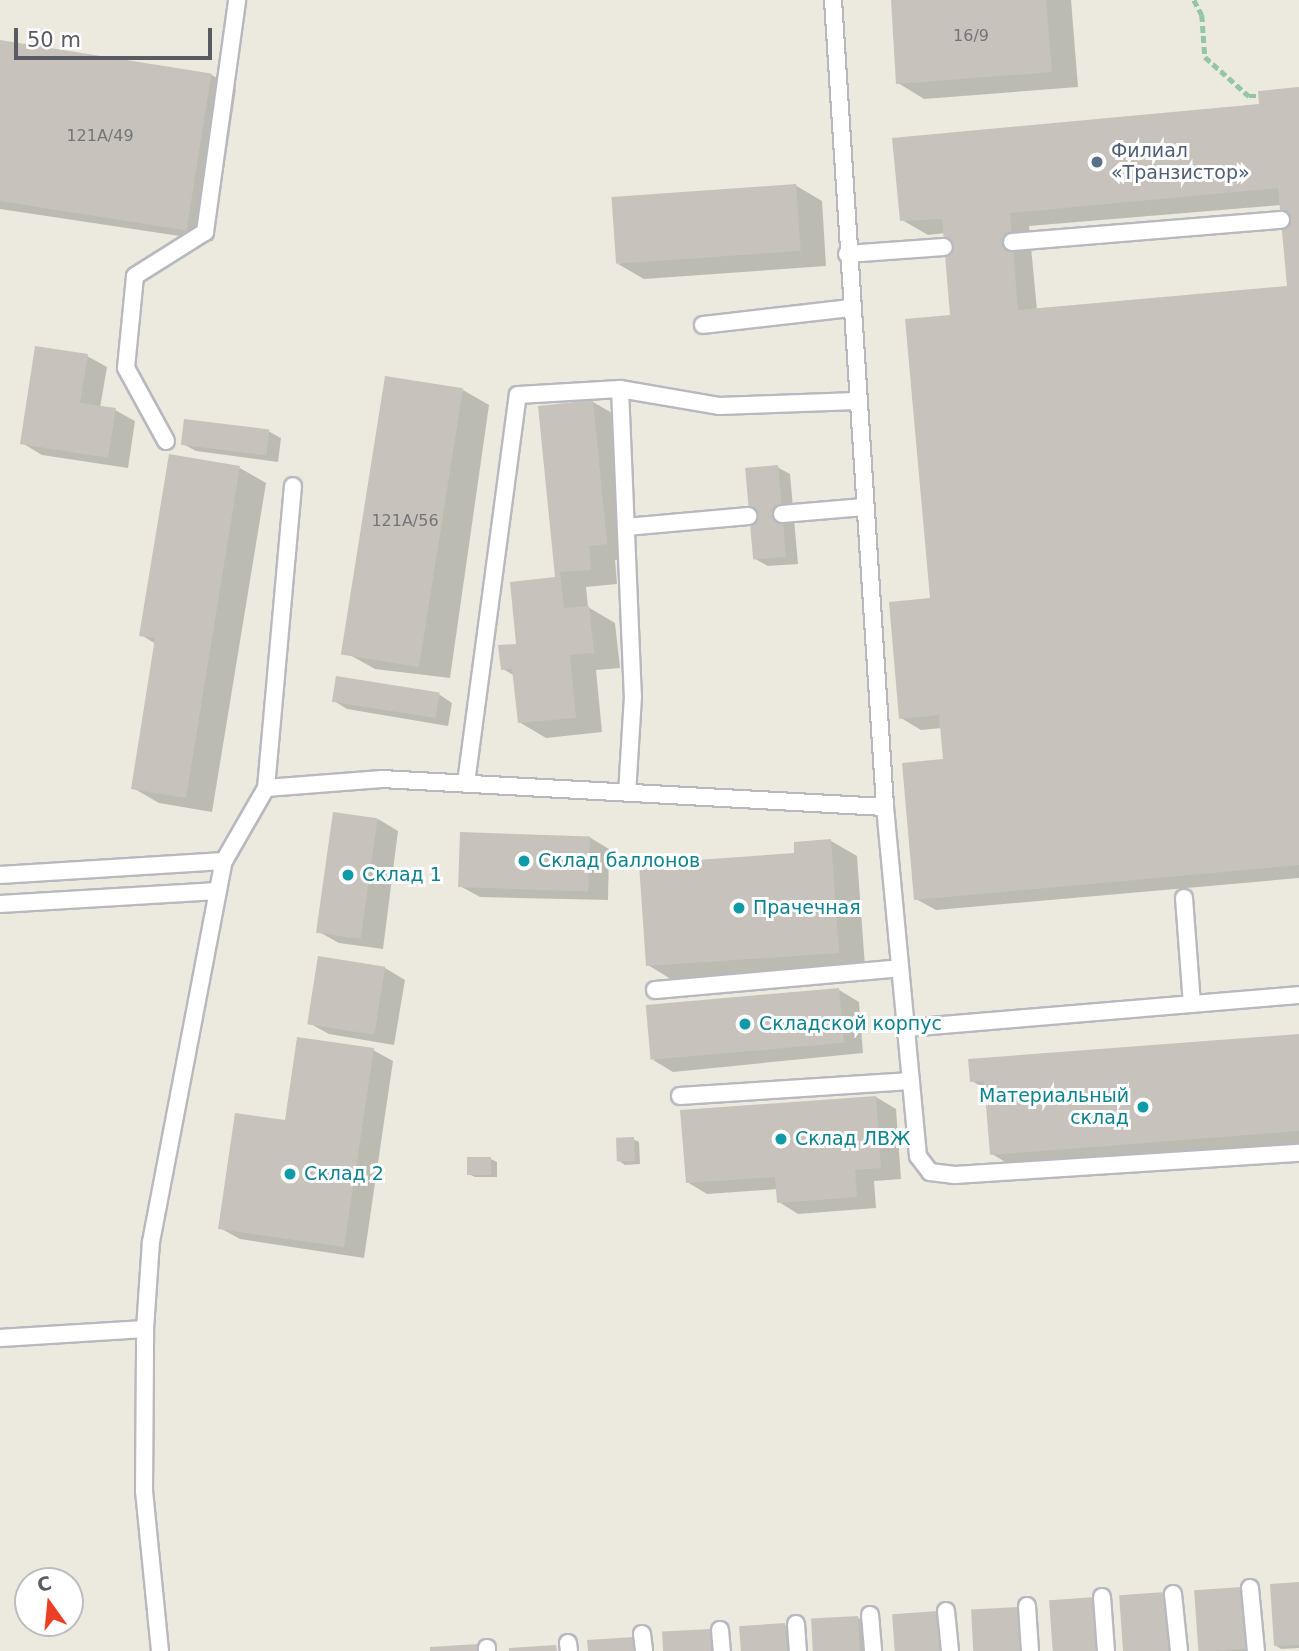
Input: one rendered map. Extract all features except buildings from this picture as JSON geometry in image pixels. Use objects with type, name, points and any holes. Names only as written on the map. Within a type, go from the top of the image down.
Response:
[{"type":"lane","points":[[166,441],[126,368],[135,276],[205,232],[237,0]]},
{"type":"lane","points":[[833,0],[847,254],[885,807],[918,1156],[930,1172],[955,1175],[1299,1153]]},
{"type":"lane","points":[[1013,242],[1281,220]]},
{"type":"lane","points":[[847,254],[944,247]]},
{"type":"lane","points":[[703,325],[851,308]]},
{"type":"lane","points":[[466,783],[518,395],[620,389],[719,406],[857,401]]},
{"type":"lane","points":[[620,389],[633,696],[627,793]]},
{"type":"lane","points":[[160,1651],[144,1492],[145,1329],[151,1242],[224,861],[266,788],[293,486]]},
{"type":"lane","points":[[782,514],[864,507]]},
{"type":"lane","points":[[626,527],[749,516]]},
{"type":"lane","points":[[266,788],[382,779],[885,807]]},
{"type":"lane","points":[[0,875],[224,861]]},
{"type":"lane","points":[[0,904],[218,891]]},
{"type":"lane","points":[[1184,898],[1192,1004]]},
{"type":"lane","points":[[655,990],[901,968]]},
{"type":"lane","points":[[906,1028],[1299,995]]},
{"type":"lane","points":[[680,1096],[911,1081]]},
{"type":"lane","points":[[0,1338],[145,1329]]},
{"type":"lane","points":[[1250,1588],[1255,1651]]},
{"type":"lane","points":[[1173,1594],[1178,1651]]},
{"type":"lane","points":[[1102,1597],[1107,1651]]},
{"type":"lane","points":[[1027,1606],[1030,1651]]},
{"type":"lane","points":[[946,1611],[950,1651]]},
{"type":"lane","points":[[870,1615],[873,1651]]},
{"type":"lane","points":[[796,1624],[798,1651]]},
{"type":"lane","points":[[720,1630],[722,1651]]},
{"type":"path","points":[[1194,0],[1202,15],[1205,57],[1249,96],[1258,96]]},
{"type":"place","name":"Филиал «Транзистор»","points":[[1097,162]]},
{"type":"place","name":"Склад баллонов","points":[[524,861]]},
{"type":"place","name":"Склад 1","points":[[348,875]]},
{"type":"place","name":"Прачечная","points":[[739,908]]},
{"type":"place","name":"Складской корпус","points":[[745,1024]]},
{"type":"place","name":"Материальный склад","points":[[1143,1107]]},
{"type":"place","name":"Склад ЛВЖ","points":[[781,1139]]},
{"type":"place","name":"Склад 2","points":[[290,1174]]}]
